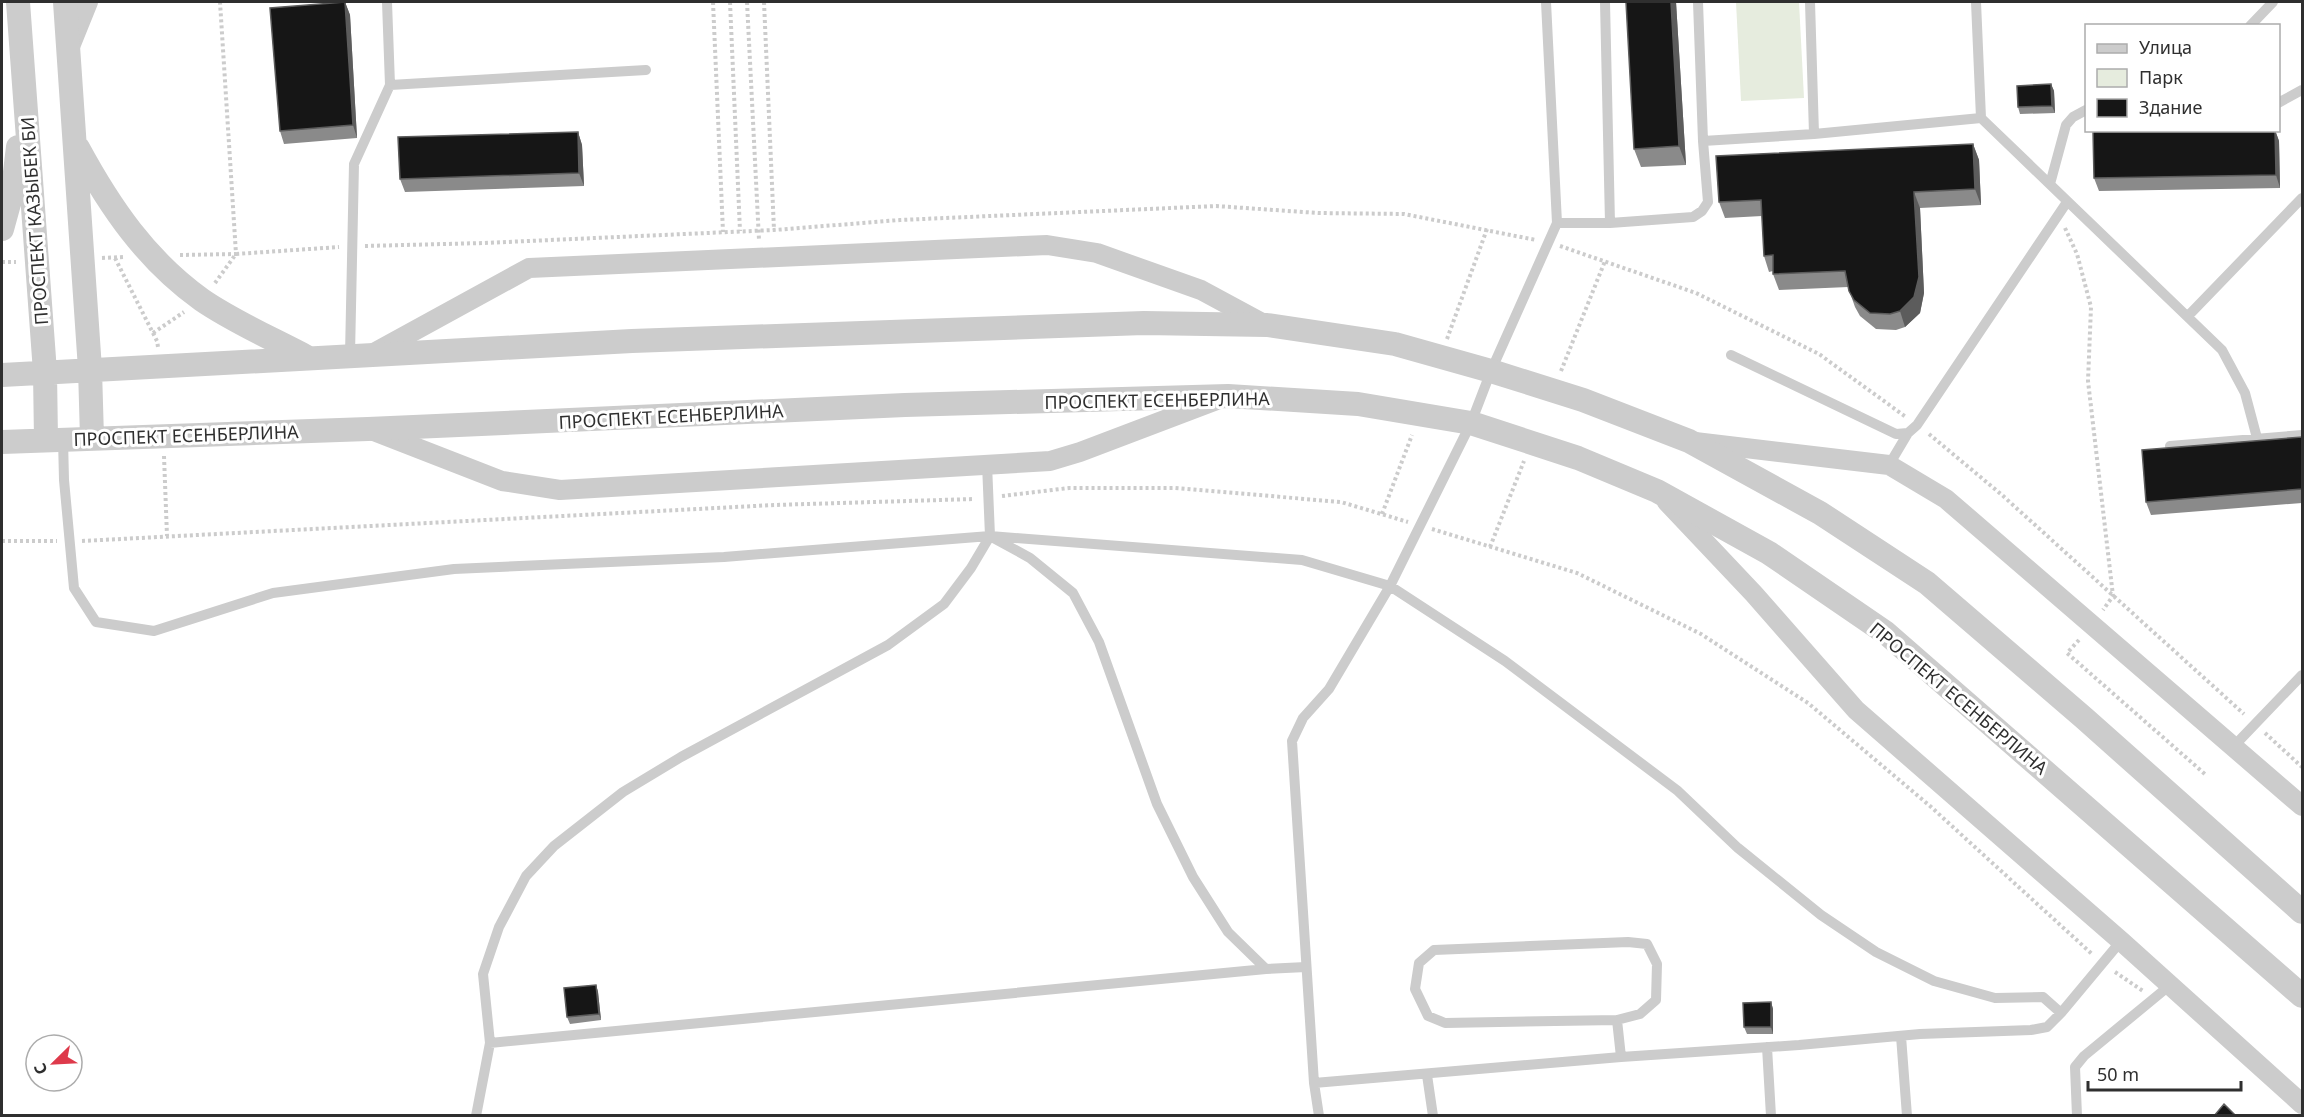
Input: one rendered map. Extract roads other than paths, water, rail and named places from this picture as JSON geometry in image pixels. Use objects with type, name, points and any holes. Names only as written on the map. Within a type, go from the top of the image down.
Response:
[{"type":"street","name":"ПРОСПЕКТ КАЗЫБЕК БИ","points":[[18,2],[45,372],[55,440]]},
{"type":"street","points":[[64,2],[90,369],[92,438]]},
{"type":"street","points":[[68,52],[87,2]]},
{"type":"street","points":[[2,229],[13,189],[24,85]]},
{"type":"street","points":[[74,141],[100,189],[150,255],[202,300],[307,357]]},
{"type":"street","points":[[360,355],[530,268],[1047,245],[1097,253],[1201,290],[1267,325]]},
{"type":"street","points":[[2,375],[632,341],[1144,323],[1267,325],[1395,344],[1553,391],[1689,441],[1820,513],[1927,583],[2085,718],[2302,912]]},
{"type":"street","points":[[368,429],[502,480],[560,489],[1050,461],[1080,452],[1228,396]]},
{"type":"street","name":"ПРОСПЕКТ ЕСЕНБЕРЛИНА","points":[[2,442],[368,429],[905,405],[1228,396],[1358,404],[1471,423],[1578,458],[1657,491],[1769,553],[1886,633],[2302,996]]},
{"type":"street","points":[[1689,441],[1889,465],[1946,499],[2302,806]]},
{"type":"street","points":[[1657,491],[1754,594],[1856,710],[2121,941],[2162,992],[2302,1104]]},
{"type":"lane","points":[[360,355],[354,164],[390,85],[387,2]]},
{"type":"lane","points":[[1319,1116],[1314,1083],[1292,741],[1303,718],[1329,689],[1390,586],[1471,423],[1491,371],[1557,223],[1546,2]]},
{"type":"lane","points":[[1605,2],[1610,223]]},
{"type":"lane","points":[[1557,223],[1610,223],[1693,217],[1702,211],[1708,202],[1703,141],[1698,2]]},
{"type":"lane","points":[[1810,2],[1814,134]]},
{"type":"lane","points":[[1976,2],[1981,118],[2222,350],[2232,364],[2245,393],[2258,438]]},
{"type":"lane","points":[[2252,24],[2273,2]]},
{"type":"lane","points":[[390,85],[646,70]]},
{"type":"lane","points":[[2280,102],[2302,90]]},
{"type":"lane","points":[[2050,184],[2066,125],[2073,117],[2085,111]]},
{"type":"lane","points":[[1703,141],[1814,134],[1981,118]]},
{"type":"lane","points":[[2188,315],[2302,198]]},
{"type":"lane","points":[[1889,465],[1908,433],[1917,425],[2067,202]]},
{"type":"lane","points":[[1731,355],[1896,434],[1908,433]]},
{"type":"lane","points":[[2170,446],[2302,435]]},
{"type":"lane","points":[[55,440],[64,480],[74,588],[96,622],[154,631],[273,592],[454,569],[724,557],[990,536],[1302,560],[1390,586],[1505,661],[1678,791],[1738,848],[1821,915],[1876,952],[1934,981],[1995,998],[2043,997],[2061,1013]]},
{"type":"lane","points":[[476,1116],[490,1042],[483,974],[500,927],[526,876],[554,846],[623,792],[681,757],[888,645],[945,604],[971,568],[990,536],[987,464]]},
{"type":"lane","points":[[990,536],[1030,558],[1073,593],[1099,642],[1157,804],[1193,878],[1228,932],[1266,969]]},
{"type":"lane","points":[[2234,746],[2302,675]]},
{"type":"lane","points":[[1314,1083],[1902,1035],[2031,1030],[2047,1027],[2121,941]]},
{"type":"lane","points":[[1628,942],[1647,944],[1657,964],[1656,1000],[1640,1014],[1617,1020],[1445,1023],[1428,1016],[1415,989],[1419,963],[1434,950],[1628,942]]},
{"type":"lane","points":[[490,1042],[1306,967]]},
{"type":"lane","points":[[2077,1116],[2075,1067],[2084,1056],[2162,992]]},
{"type":"lane","points":[[1617,1020],[1621,1057]]},
{"type":"lane","points":[[1902,1035],[1907,1116]]},
{"type":"lane","points":[[1767,1047],[1771,1116]]},
{"type":"lane","points":[[1427,1075],[1433,1116]]}]
